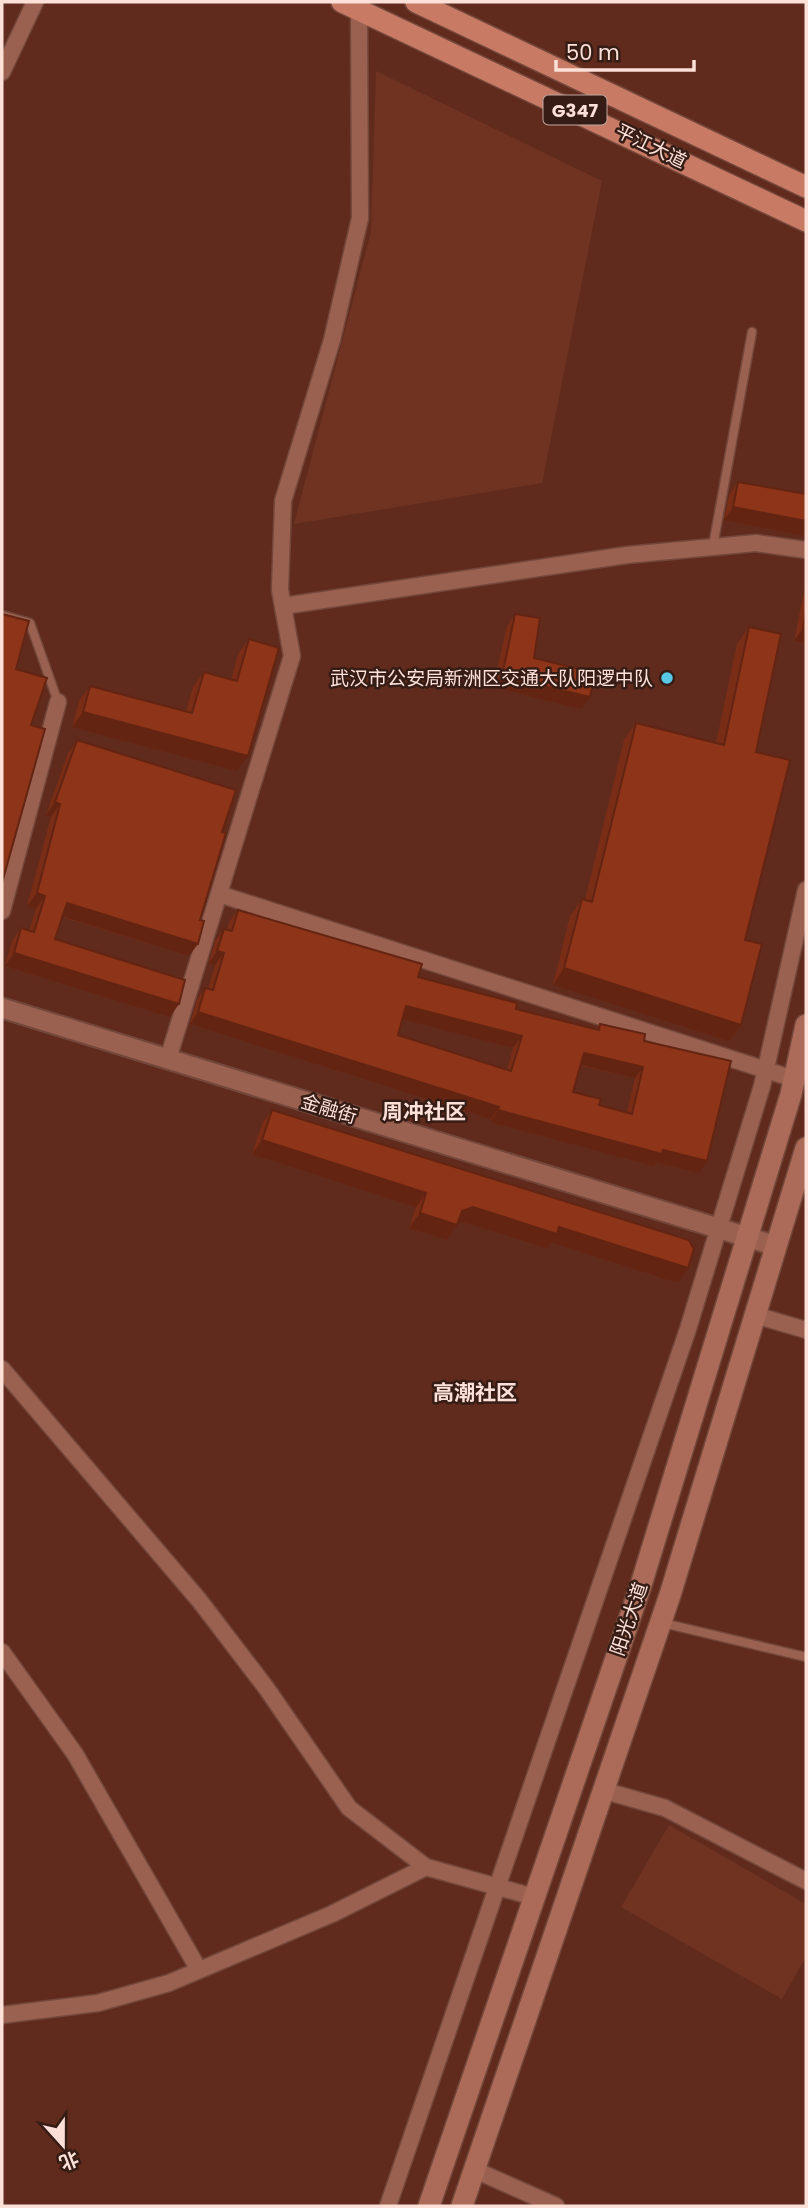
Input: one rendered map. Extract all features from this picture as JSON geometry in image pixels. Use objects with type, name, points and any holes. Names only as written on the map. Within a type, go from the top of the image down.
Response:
[{"type":"highway","name":"平江大道","points":[[416,2],[806,187]]},
{"type":"highway","name":"平江大道","points":[[351,6],[806,221]]},
{"type":"main road","name":"阳光大道","points":[[429,2206],[641,1585],[794,1079],[806,1025]]},
{"type":"main road","name":"阳光大道","points":[[462,2206],[660,1622],[806,1148]]},
{"type":"street","points":[[2,72],[35,2]]},
{"type":"street","points":[[168,1059],[292,656],[280,590],[283,500],[332,340],[360,218],[351,6]]},
{"type":"street","points":[[283,606],[627,555],[779,544],[806,551]]},
{"type":"street","points":[[2,911],[58,702]]},
{"type":"street","points":[[388,2206],[688,1329],[766,1070],[806,890]]},
{"type":"street","points":[[219,894],[794,1079]]},
{"type":"street","name":"金融街","points":[[2,1008],[776,1246]]},
{"type":"street","points":[[755,1315],[806,1330]]},
{"type":"street","points":[[2,1368],[199,1600],[267,1689],[349,1808],[426,1867],[534,1897]]},
{"type":"street","points":[[2,1652],[75,1754],[199,1970]]},
{"type":"street","points":[[602,1790],[665,1808],[806,1881]]},
{"type":"street","points":[[2,2015],[98,2003],[157,1987],[331,1914],[426,1867]]},
{"type":"street","points":[[475,2170],[556,2206]]},
{"type":"lane","points":[[713,547],[752,332]]},
{"type":"lane","points":[[2,615],[30,623],[58,702]]},
{"type":"lane","points":[[660,1622],[806,1657]]},
{"type":"shaded area","points":[[376,71],[602,181],[542,483],[294,524],[371,232]]},
{"type":"shaded area","points":[[669,1825],[806,1904],[806,1957],[782,1999],[621,1907]]},
{"type":"building","points":[[738,482],[806,494],[806,521],[733,507]]},
{"type":"building","points":[[2,614],[29,621],[16,669],[47,678],[31,725],[45,729],[2,883]]},
{"type":"building","points":[[515,614],[540,618],[534,658],[595,673],[590,697],[502,676]]},
{"type":"building","points":[[749,627],[781,634],[756,752],[790,760],[745,940],[762,944],[741,1025],[564,968],[582,899],[592,902],[636,723],[724,745]]},
{"type":"building","points":[[249,639],[279,648],[248,756],[83,712],[90,686],[192,713],[204,672],[237,681]]},
{"type":"building","points":[[77,740],[236,790],[222,832],[226,833],[200,920],[204,921],[198,944],[67,903],[55,939],[185,980],[179,1004],[14,953],[21,928],[34,932],[45,896],[37,893],[60,804],[55,802]]},
{"type":"building","points":[[238,910],[422,964],[418,977],[517,1003],[516,1009],[599,1030],[600,1024],[645,1034],[644,1041],[731,1061],[707,1161],[663,1150],[662,1154],[498,1110],[499,1107],[198,1012],[205,988],[213,990],[224,953],[217,951],[224,929],[232,931]],"holes":[[[406,1006],[522,1036],[511,1071],[398,1035]],[[584,1053],[643,1067],[632,1114],[599,1105],[601,1099],[573,1092]]]},
{"type":"building","points":[[272,1110],[689,1240],[694,1249],[688,1268],[559,1227],[557,1234],[473,1207],[462,1211],[457,1225],[420,1213],[426,1193],[262,1140]]},
{"type":"place","name":"武汉市公安局新洲区交通大队阳逻中队","points":[[667,678]]},
{"type":"district","name":"周冲社区","points":[[424,1111]]},
{"type":"district","name":"高潮社区","points":[[475,1392]]}]
